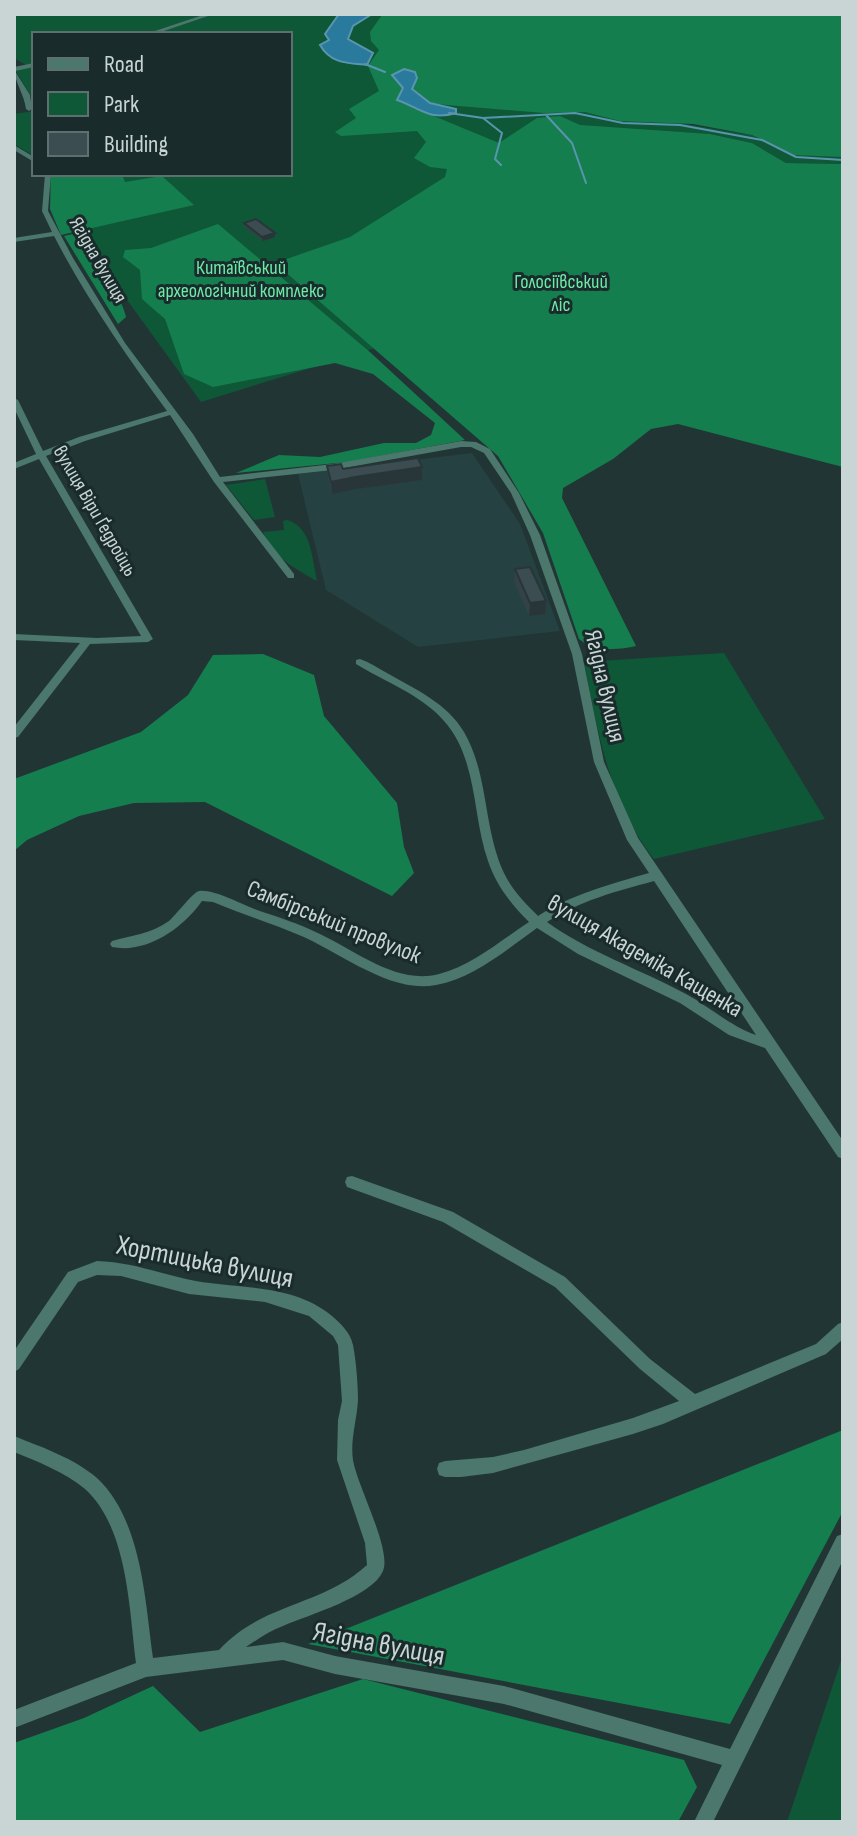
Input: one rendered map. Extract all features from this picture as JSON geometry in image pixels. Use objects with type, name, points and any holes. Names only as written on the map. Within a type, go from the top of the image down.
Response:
[{"type":"street","points":[[155,32],[211,14]]},
{"type":"street","points":[[14,70],[27,95],[29,109]]},
{"type":"street","points":[[14,147],[32,159]]},
{"type":"street","name":"Ягідна вулиця","points":[[48,176],[45,211],[122,344],[217,480],[291,576]]},
{"type":"street","points":[[14,240],[56,234]]},
{"type":"street","name":"вулиця Віри Ґедройць","points":[[14,400],[41,455],[148,639],[87,641]]},
{"type":"street","points":[[14,466],[172,412]]},
{"type":"street","name":"Ягідна вулиця","points":[[217,480],[333,467],[461,444],[473,444],[487,451],[515,493],[535,535],[577,654],[599,762],[633,840],[843,1153]]},
{"type":"street","points":[[14,637],[87,641]]},
{"type":"street","points":[[14,734],[87,641]]},
{"type":"street","name":"вулиця Академіка Кащенка","points":[[360,662],[449,719],[473,772],[487,842],[500,877],[539,925],[594,958],[684,999],[742,1038],[769,1043]]},
{"type":"street","points":[[539,925],[560,908],[592,894],[656,876]]},
{"type":"street","name":"Самбірський провулок","points":[[116,944],[156,936],[190,911],[199,896],[214,898],[300,930],[400,977],[419,982],[439,979],[539,925]]},
{"type":"street","points":[[352,1182],[448,1217],[560,1282],[645,1364],[693,1402]]},
{"type":"street","name":"Хортицька вулиця","points":[[14,1364],[73,1277],[97,1268],[121,1269],[189,1287],[265,1295],[313,1310],[338,1331],[345,1344],[350,1401],[345,1460],[373,1543],[376,1568],[365,1580],[333,1598],[251,1630],[235,1642],[224,1658]]},
{"type":"street","points":[[445,1469],[477,1470],[658,1421],[693,1402],[710,1398],[821,1349],[843,1329]]},
{"type":"street","points":[[14,1444],[79,1475],[102,1495],[113,1513],[123,1535],[146,1668]]},
{"type":"street","points":[[703,1822],[843,1542]]},
{"type":"street","name":"Ягідна вулиця","points":[[14,1719],[146,1668],[283,1651],[335,1665],[504,1695],[735,1760]]},
{"type":"shaded area","points":[[472,453],[520,524],[560,631],[418,647],[326,590],[298,474]]},
{"type":"green space","name":"Китаївський археологічний комплекс","points":[[14,14],[839,14],[843,16],[679,123],[752,135],[786,152],[843,157],[843,164],[786,163],[752,143],[710,134],[638,130],[388,344],[201,402],[51,195],[49,176],[292,176],[292,32],[32,32],[32,98],[14,68],[26,65],[14,58]]},
{"type":"green space","name":"Голосіївський ліс","points":[[843,14],[843,157],[794,155],[752,135],[693,124],[620,121],[585,112],[544,113],[430,103],[412,89],[417,78],[415,72],[395,79],[403,88],[400,102],[499,143],[537,118],[560,116],[580,125],[710,134],[752,143],[786,163],[843,164],[843,467],[678,424],[651,429],[613,459],[563,488],[562,498],[636,646],[614,649],[592,646],[579,639],[543,533],[498,456],[275,263],[350,237],[445,177],[447,169],[430,167],[414,158],[426,142],[417,131],[341,136],[335,132],[356,118],[349,109],[379,91],[368,66],[379,50],[371,41],[370,32],[382,15]]},
{"type":"green space","points":[[32,111],[32,155],[14,144],[14,114]]},
{"type":"green space","points":[[51,176],[123,176],[125,182],[162,176],[194,205],[61,235],[50,209]]},
{"type":"green space","points":[[218,224],[371,353],[465,440],[347,462],[236,473],[279,455],[320,457],[384,443],[416,443],[431,435],[435,423],[373,374],[335,363],[213,387],[184,374],[165,319],[142,299],[140,270],[123,257],[125,250],[151,248]]},
{"type":"green space","points":[[77,233],[85,243],[87,259],[106,274],[104,282],[123,306],[126,317],[118,324],[64,236]]},
{"type":"green space","points":[[265,479],[275,517],[254,520],[226,485]]},
{"type":"green space","points":[[287,520],[302,529],[306,537],[317,581],[286,561],[267,541],[263,532],[284,530],[283,521]]},
{"type":"green space","points":[[724,653],[825,819],[654,859],[626,815],[616,791],[600,740],[584,662]]},
{"type":"green space","points":[[263,654],[314,675],[324,716],[397,803],[404,847],[414,873],[392,896],[205,802],[134,803],[79,816],[27,840],[14,851],[14,779],[141,732],[188,695],[213,655]]},
{"type":"green space","points":[[843,1430],[843,1511],[730,1724],[308,1644]]},
{"type":"green space","points":[[843,1655],[843,1822],[787,1822]]},
{"type":"green space","points":[[363,1679],[684,1760],[697,1787],[678,1822],[14,1822],[14,1743],[84,1718],[153,1686],[200,1732]]},
{"type":"water","points":[[339,14],[372,14],[353,26],[348,39],[373,53],[367,65],[335,59],[320,45],[329,40],[325,34]]},
{"type":"water","points":[[404,69],[415,72],[417,78],[412,89],[430,103],[456,109],[456,113],[432,115],[397,100],[403,88],[392,75]]},
{"type":"building","points":[[256,219],[275,233],[262,237],[244,223]]},
{"type":"building","points":[[418,458],[422,467],[331,482],[327,466],[341,464],[343,469]]},
{"type":"building","points":[[530,567],[546,601],[530,603],[515,569]]},
{"type":"waterway","points":[[365,64],[385,72]]},
{"type":"waterway","points":[[449,113],[483,118]]},
{"type":"waterway","points":[[483,118],[575,113],[623,123],[680,125],[762,140],[796,157],[843,160]]},
{"type":"waterway","points":[[546,115],[572,143],[586,183]]},
{"type":"waterway","points":[[483,118],[502,133],[495,159],[501,165]]}]
